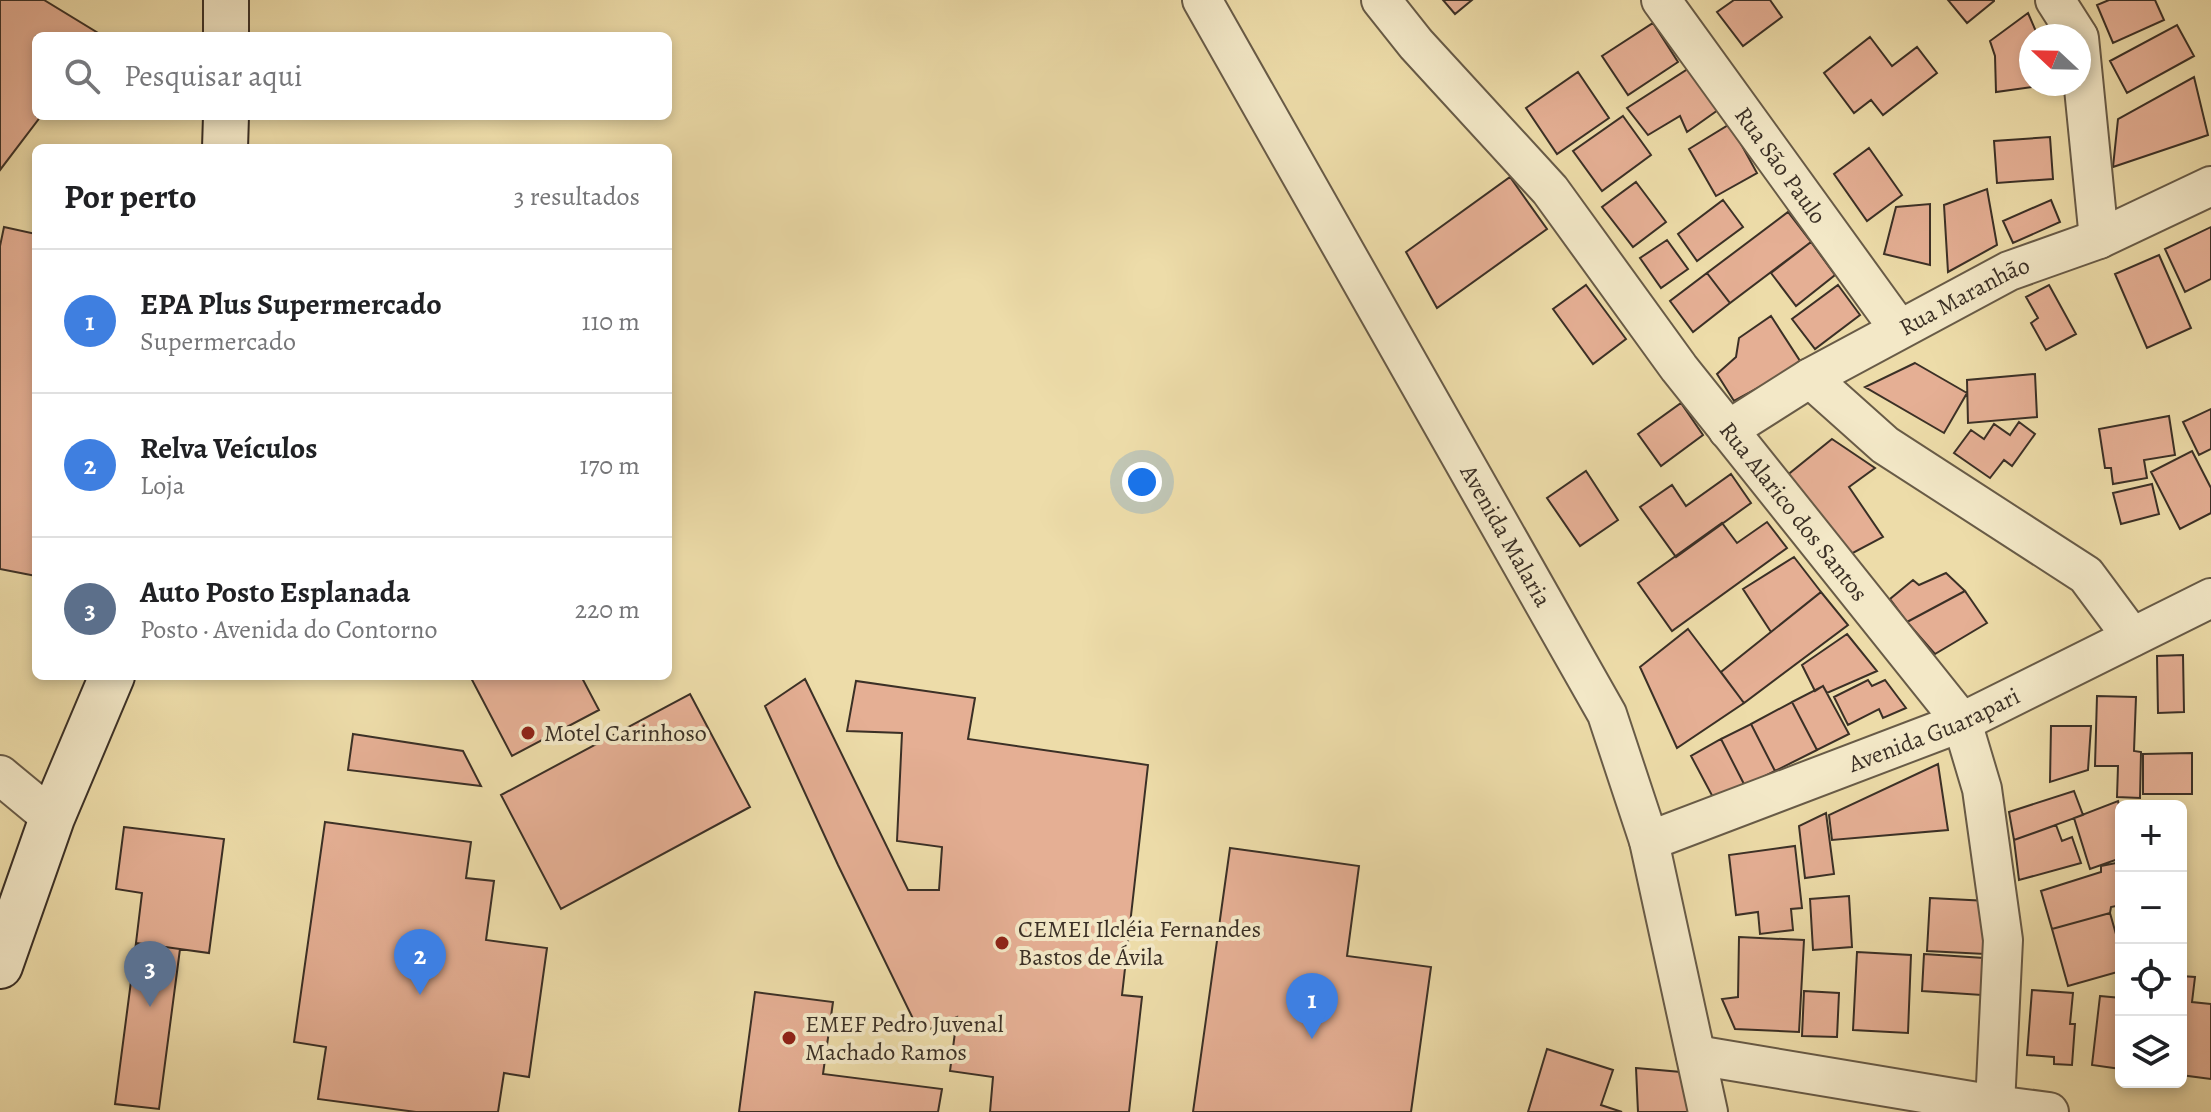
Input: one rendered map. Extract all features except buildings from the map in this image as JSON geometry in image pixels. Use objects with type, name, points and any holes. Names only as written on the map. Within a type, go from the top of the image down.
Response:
[{"type":"main road","points":[[226,0],[226,32]]},
{"type":"main road","points":[[225,144],[226,120]]},
{"type":"main road","points":[[0,966],[52,818],[110,680]]},
{"type":"street","name":"Avenida Malaria","points":[[1202,0],[1607,714],[1649,841],[1708,1112]]},
{"type":"street","name":"Rua Alarico dos Santos","points":[[1381,0],[1416,44],[1550,190],[1679,368],[1962,722],[1982,789],[2003,940],[1995,1105]]},
{"type":"street","name":"Rua São Paulo","points":[[1661,0],[1899,329]]},
{"type":"street","points":[[2055,0],[2070,24]]},
{"type":"street","points":[[2084,96],[2099,239]]},
{"type":"street","name":"Rua Maranhão","points":[[1728,430],[1810,378],[2009,271],[2099,239],[2211,186]]},
{"type":"street","points":[[1810,378],[1885,445],[2086,575],[2132,637]]},
{"type":"street","name":"Avenida Guarapari","points":[[1649,841],[1962,722],[2211,598]]},
{"type":"street","points":[[0,775],[52,818]]},
{"type":"street","points":[[1696,1055],[2049,1112]]},
{"type":"place","name":"Motel Carinhoso","points":[[528,733]]},
{"type":"place","name":"CEMEI Ilcléia Fernandes Bastos de Ávila","points":[[1002,943]]},
{"type":"place","name":"Relva Veículos","points":[[420,995]]},
{"type":"place","name":"Auto Posto Esplanada","points":[[150,1007]]},
{"type":"place","name":"EMEF Pedro Juvenal Machado Ramos","points":[[789,1038]]},
{"type":"place","name":"EPA Plus Supermercado","points":[[1312,1039]]}]
